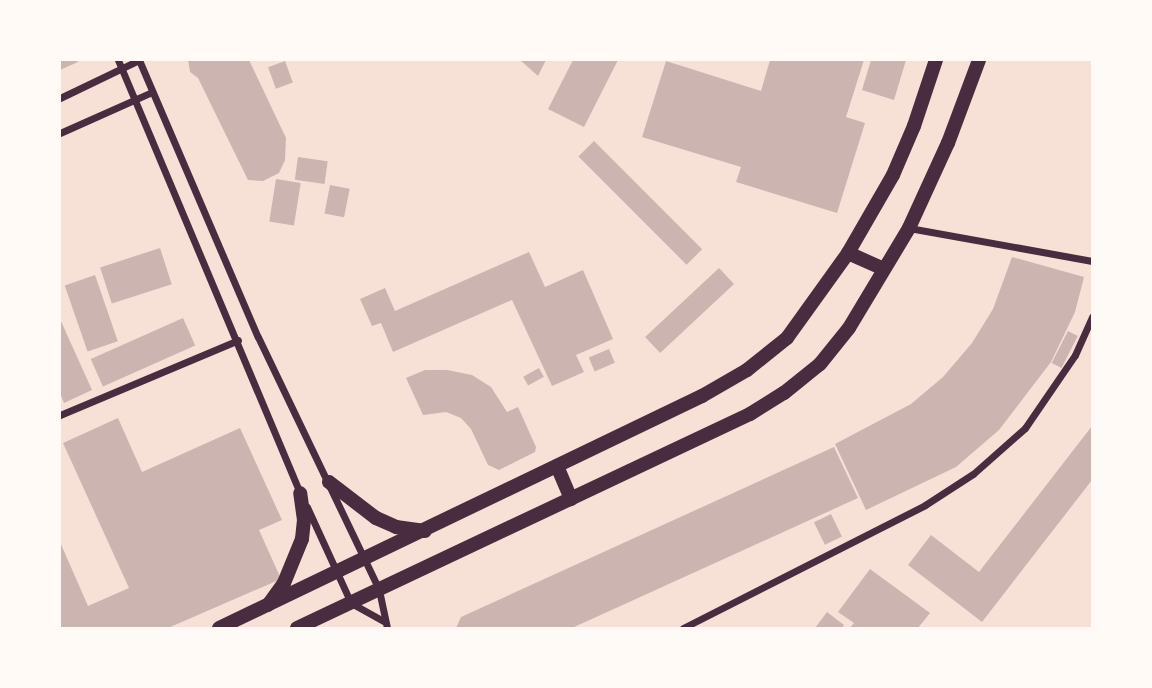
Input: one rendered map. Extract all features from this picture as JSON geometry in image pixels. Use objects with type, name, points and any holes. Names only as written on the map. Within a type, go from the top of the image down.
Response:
[{"type":"main road","points":[[219,628],[337,574],[702,397],[747,370],[787,338],[848,254],[893,174],[914,126],[936,60]]},
{"type":"main road","points":[[297,628],[750,414],[784,393],[820,364],[842,337],[909,228],[948,143],[979,60]]},
{"type":"main road","points":[[848,254],[884,269]]},
{"type":"main road","points":[[557,466],[571,499]]},
{"type":"main road","points":[[329,482],[376,518],[396,527],[426,531]]},
{"type":"main road","points":[[267,606],[284,583],[302,539],[304,520],[300,493]]},
{"type":"street","points":[[118,60],[137,99],[300,493],[337,574],[351,603],[385,625]]},
{"type":"street","points":[[60,98],[139,60],[258,337],[310,451],[329,482],[379,590],[385,625]]},
{"type":"street","points":[[60,134],[152,92]]},
{"type":"street","points":[[909,228],[1093,261]]},
{"type":"street","points":[[683,628],[925,505],[974,474],[1025,428],[1075,355],[1093,317]]},
{"type":"street","points":[[60,415],[238,340]]},
{"type":"building","points":[[60,60],[77,60],[78,62],[60,70]]},
{"type":"building","points":[[188,60],[249,60],[286,138],[285,160],[279,173],[263,181],[248,180],[198,78],[190,72]]},
{"type":"building","points":[[520,60],[546,60],[538,76]]},
{"type":"building","points":[[573,60],[618,60],[584,127],[548,109]]},
{"type":"building","points":[[770,60],[864,60],[846,117],[865,123],[837,213],[736,182],[741,167],[642,137],[666,61],[761,91]]},
{"type":"building","points":[[871,60],[906,60],[894,100],[862,90]]},
{"type":"building","points":[[285,61],[293,83],[276,89],[268,67]]},
{"type":"building","points":[[594,141],[702,249],[687,265],[578,157]]},
{"type":"building","points":[[298,157],[328,161],[325,184],[295,180]]},
{"type":"building","points":[[276,179],[301,183],[294,225],[269,221]]},
{"type":"building","points":[[330,185],[350,189],[344,217],[324,213]]},
{"type":"building","points":[[160,248],[172,284],[112,304],[100,267]]},
{"type":"building","points":[[529,252],[545,287],[583,270],[613,339],[576,355],[584,372],[552,386],[512,300],[393,352],[381,323],[372,326],[360,299],[385,288],[395,311]]},
{"type":"building","points":[[1012,257],[1084,277],[1075,312],[1051,362],[999,430],[956,467],[866,510],[835,444],[911,404],[943,377],[972,343],[993,309]]},
{"type":"building","points":[[719,268],[734,284],[660,353],[645,337]]},
{"type":"building","points":[[95,275],[118,341],[88,352],[65,285]]},
{"type":"building","points":[[183,318],[195,345],[103,386],[91,359]]},
{"type":"building","points":[[60,319],[92,390],[64,403],[60,393]]},
{"type":"building","points":[[1068,331],[1078,336],[1061,368],[1052,363]]},
{"type":"building","points":[[609,349],[615,363],[595,371],[589,358]]},
{"type":"building","points":[[539,368],[544,377],[528,385],[523,377]]},
{"type":"building","points":[[425,370],[447,370],[472,375],[491,387],[507,412],[518,407],[536,447],[535,452],[499,470],[488,465],[471,429],[461,418],[446,412],[423,415],[406,378]]},
{"type":"building","points":[[118,418],[142,472],[240,428],[282,520],[259,530],[281,579],[168,628],[60,628],[60,542],[88,606],[129,588],[63,443]]},
{"type":"building","points":[[1092,426],[1092,480],[982,622],[908,565],[931,535],[979,572]]},
{"type":"building","points":[[834,447],[858,498],[572,628],[456,628],[461,617]]},
{"type":"building","points":[[831,514],[842,536],[825,545],[814,522]]},
{"type":"building","points":[[870,569],[930,613],[918,628],[850,628],[854,623],[838,612]]},
{"type":"building","points":[[827,612],[844,625],[842,628],[815,628]]}]
